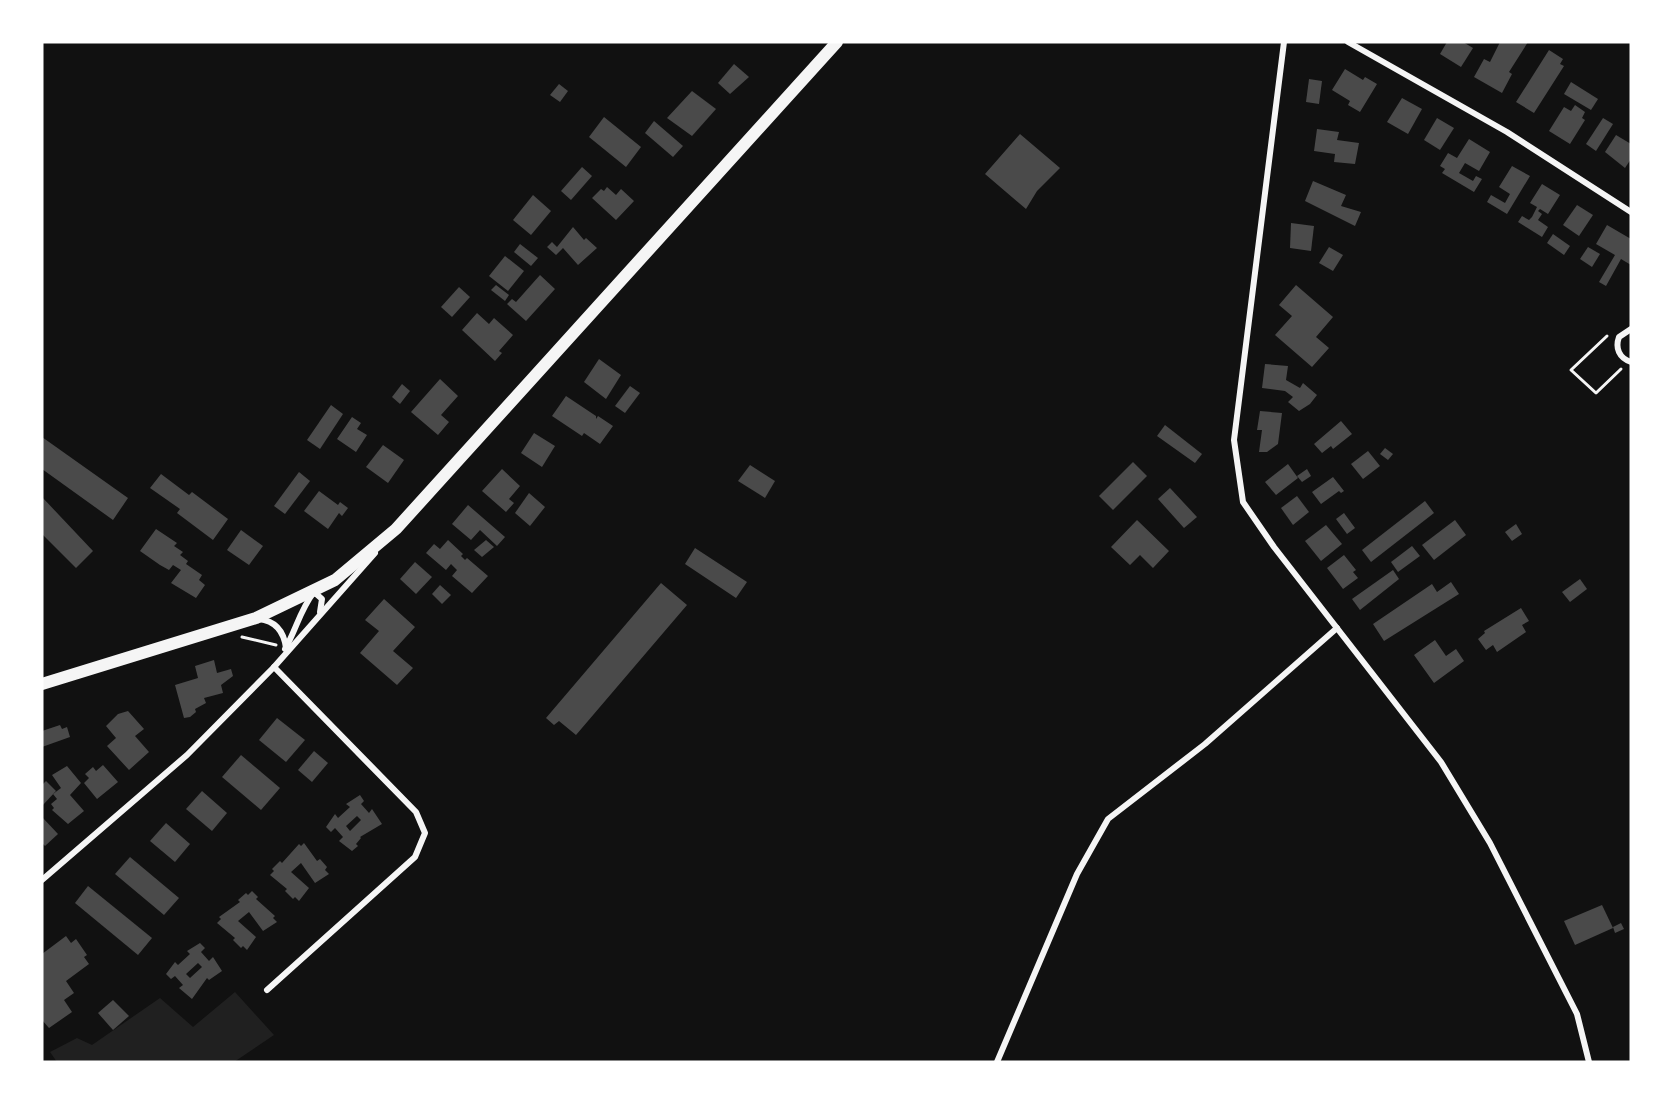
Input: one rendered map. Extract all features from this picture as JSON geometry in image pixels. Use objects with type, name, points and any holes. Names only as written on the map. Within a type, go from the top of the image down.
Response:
[{"type":"main road","points":[[42,684],[256,618],[335,580],[396,529],[837,42]]},
{"type":"street","points":[[1284,42],[1234,440],[1243,502],[1274,547],[1441,762],[1490,843],[1577,1014],[1589,1062]]},
{"type":"street","points":[[1348,42],[1507,132],[1631,212]]},
{"type":"street","points":[[1630,362],[1622,358],[1617,348],[1623,333],[1631,329]]},
{"type":"street","points":[[279,660],[396,529]]},
{"type":"street","points":[[42,880],[187,755],[274,667],[296,631],[303,606],[314,592],[322,600],[319,616]]},
{"type":"street","points":[[256,618],[270,620],[279,628],[285,638],[286,648]]},
{"type":"street","points":[[997,1062],[1077,874],[1108,819],[1205,744],[1337,628]]},
{"type":"street","points":[[267,990],[415,857],[425,833],[416,812],[274,667]]},
{"type":"path","points":[[1623,333],[1609,334],[1571,370],[1596,393],[1630,362]]},
{"type":"shaded area","points":[[235,992],[274,1035],[234,1062],[57,1062],[50,1052],[77,1038],[92,1045],[160,998],[193,1027]]},
{"type":"building","points":[[1447,42],[1463,42],[1473,48],[1461,67],[1440,54]]},
{"type":"building","points":[[1500,42],[1528,42],[1509,72],[1512,74],[1502,93],[1474,77],[1484,59],[1490,62]]},
{"type":"building","points":[[1549,50],[1563,59],[1560,64],[1564,66],[1534,113],[1516,102]]},
{"type":"building","points":[[734,64],[749,77],[730,94],[718,83]]},
{"type":"building","points":[[1345,69],[1363,80],[1365,77],[1377,84],[1360,112],[1348,105],[1350,101],[1332,90]]},
{"type":"building","points":[[1309,79],[1322,81],[1319,104],[1306,102]]},
{"type":"building","points":[[1571,82],[1598,99],[1591,110],[1564,94]]},
{"type":"building","points":[[559,84],[568,91],[560,102],[550,95]]},
{"type":"building","points":[[692,91],[716,109],[692,136],[667,118]]},
{"type":"building","points":[[1402,98],[1422,109],[1408,134],[1387,122]]},
{"type":"building","points":[[1575,105],[1585,112],[1582,118],[1585,120],[1570,144],[1549,131],[1564,107],[1571,111]]},
{"type":"building","points":[[604,117],[641,147],[626,167],[589,137]]},
{"type":"building","points":[[1437,118],[1454,128],[1440,150],[1424,140]]},
{"type":"building","points":[[1603,118],[1613,124],[1596,151],[1586,144]]},
{"type":"building","points":[[654,121],[683,146],[673,157],[645,133]]},
{"type":"building","points":[[1317,129],[1339,132],[1337,140],[1359,143],[1355,164],[1334,162],[1335,154],[1314,151]]},
{"type":"building","points":[[1020,134],[1060,168],[1037,191],[1026,209],[985,174]]},
{"type":"building","points":[[1616,135],[1631,144],[1631,159],[1625,168],[1605,152]]},
{"type":"building","points":[[1469,139],[1490,152],[1479,171],[1465,163],[1459,173],[1473,181],[1476,176],[1482,179],[1474,192],[1442,173],[1445,169],[1440,166],[1448,153],[1457,158]]},
{"type":"building","points":[[1512,166],[1530,176],[1507,214],[1487,202],[1491,195],[1505,203],[1510,194],[1499,187]]},
{"type":"building","points":[[582,167],[592,176],[571,200],[561,191]]},
{"type":"building","points":[[1313,181],[1346,195],[1341,206],[1361,212],[1355,226],[1305,201]]},
{"type":"building","points":[[1542,184],[1560,195],[1548,214],[1540,209],[1538,211],[1542,214],[1538,220],[1548,227],[1542,237],[1518,222],[1522,216],[1529,220],[1532,217],[1537,207],[1530,203]]},
{"type":"building","points":[[607,187],[616,195],[621,189],[634,201],[616,220],[592,198],[601,189],[604,191]]},
{"type":"building","points":[[533,195],[551,211],[531,235],[513,220]]},
{"type":"building","points":[[1577,205],[1593,215],[1579,236],[1563,225]]},
{"type":"building","points":[[1291,223],[1314,226],[1311,251],[1290,248]]},
{"type":"building","points":[[1607,225],[1631,239],[1631,265],[1621,259],[1606,286],[1599,282],[1615,255],[1596,244]]},
{"type":"building","points":[[573,227],[584,240],[586,238],[597,248],[578,265],[563,248],[556,255],[547,247],[552,242],[557,247]]},
{"type":"building","points":[[1553,234],[1570,246],[1564,255],[1547,243]]},
{"type":"building","points":[[520,244],[538,258],[531,266],[514,252]]},
{"type":"building","points":[[1329,247],[1343,255],[1333,271],[1319,263]]},
{"type":"building","points":[[1588,247],[1600,254],[1592,267],[1580,259]]},
{"type":"building","points":[[505,256],[524,271],[508,291],[489,276]]},
{"type":"building","points":[[540,275],[555,289],[526,321],[507,304],[512,299],[516,302]]},
{"type":"building","points":[[496,285],[509,295],[505,301],[491,290]]},
{"type":"building","points":[[1296,285],[1333,317],[1316,337],[1329,348],[1312,367],[1275,335],[1292,316],[1279,305]]},
{"type":"building","points":[[459,287],[470,297],[452,317],[441,307]]},
{"type":"building","points":[[477,313],[489,324],[494,318],[513,335],[499,351],[502,353],[495,361],[462,330]]},
{"type":"building","points":[[599,359],[621,375],[606,399],[584,382]]},
{"type":"building","points":[[1265,364],[1288,366],[1286,380],[1300,388],[1303,383],[1317,395],[1310,404],[1299,411],[1288,402],[1293,397],[1285,391],[1262,388]]},
{"type":"building","points":[[440,379],[458,396],[441,415],[449,422],[438,435],[411,412]]},
{"type":"building","points":[[402,384],[410,391],[400,404],[392,397]]},
{"type":"building","points":[[630,386],[640,393],[625,413],[615,406]]},
{"type":"building","points":[[566,396],[596,416],[596,419],[598,416],[613,426],[600,444],[584,433],[582,436],[552,416]]},
{"type":"building","points":[[331,405],[343,414],[320,449],[307,440]]},
{"type":"building","points":[[1260,411],[1282,413],[1278,444],[1267,452],[1259,452],[1262,430],[1257,430]]},
{"type":"building","points":[[352,417],[361,423],[357,429],[367,435],[356,452],[337,439]]},
{"type":"building","points":[[1341,421],[1352,434],[1333,449],[1331,446],[1322,453],[1314,444]]},
{"type":"building","points":[[1165,425],[1202,454],[1195,463],[1157,436]]},
{"type":"building","points":[[534,433],[555,446],[542,467],[521,453]]},
{"type":"building","points":[[42,437],[128,498],[113,520],[42,469]]},
{"type":"building","points":[[383,445],[404,460],[388,483],[366,467]]},
{"type":"building","points":[[1385,448],[1393,454],[1388,460],[1380,454]]},
{"type":"building","points":[[1368,451],[1380,466],[1363,479],[1351,464]]},
{"type":"building","points":[[1133,462],[1147,476],[1113,510],[1099,496]]},
{"type":"building","points":[[1288,464],[1298,478],[1276,495],[1265,482]]},
{"type":"building","points":[[750,465],[775,481],[765,498],[738,481]]},
{"type":"building","points":[[502,469],[520,486],[509,499],[514,503],[506,512],[482,491]]},
{"type":"building","points":[[1307,469],[1311,476],[1302,482],[1297,476]]},
{"type":"building","points":[[299,472],[310,481],[285,514],[274,506]]},
{"type":"building","points":[[161,474],[189,495],[192,492],[228,519],[213,540],[177,513],[180,509],[150,488]]},
{"type":"building","points":[[1333,477],[1344,491],[1341,493],[1339,491],[1321,504],[1312,492]]},
{"type":"building","points":[[1170,488],[1197,517],[1184,528],[1158,499]]},
{"type":"building","points":[[319,491],[338,505],[340,502],[348,508],[342,516],[339,513],[328,529],[304,511]]},
{"type":"building","points":[[529,493],[545,507],[530,526],[515,513]]},
{"type":"building","points":[[1297,496],[1309,512],[1293,525],[1281,508]]},
{"type":"building","points":[[42,497],[93,551],[76,568],[42,534]]},
{"type":"building","points":[[1425,501],[1434,513],[1371,562],[1362,550]]},
{"type":"building","points":[[468,505],[505,537],[497,546],[480,530],[471,540],[452,524]]},
{"type":"building","points":[[1344,513],[1355,528],[1347,534],[1336,519]]},
{"type":"building","points":[[1137,520],[1169,551],[1153,568],[1140,555],[1130,565],[1111,547]]},
{"type":"building","points":[[1455,520],[1466,535],[1434,560],[1422,545]]},
{"type":"building","points":[[1516,524],[1522,534],[1512,541],[1505,532]]},
{"type":"building","points":[[1326,525],[1342,544],[1321,561],[1305,541]]},
{"type":"building","points":[[156,529],[177,543],[174,546],[183,552],[180,555],[188,561],[186,564],[202,575],[199,580],[205,585],[196,598],[171,583],[181,570],[173,565],[169,570],[140,551]]},
{"type":"building","points":[[241,530],[263,546],[249,565],[227,550]]},
{"type":"building","points":[[448,540],[463,554],[461,556],[465,560],[467,558],[488,576],[472,593],[452,576],[457,570],[451,564],[446,570],[426,553],[434,544],[440,549]]},
{"type":"building","points":[[486,540],[494,547],[482,557],[474,550]]},
{"type":"building","points":[[1412,546],[1420,556],[1398,572],[1391,562]]},
{"type":"building","points":[[695,548],[747,582],[736,598],[685,564]]},
{"type":"building","points":[[1344,555],[1356,570],[1353,572],[1358,578],[1343,589],[1327,568]]},
{"type":"building","points":[[415,562],[432,577],[416,594],[400,579]]},
{"type":"building","points":[[1393,570],[1399,579],[1360,610],[1352,599]]},
{"type":"building","points":[[1580,579],[1587,589],[1570,602],[1562,592]]},
{"type":"building","points":[[1451,582],[1459,594],[1384,641],[1373,624],[1432,584],[1437,592]]},
{"type":"building","points":[[661,583],[687,605],[576,735],[559,721],[554,725],[546,718]]},
{"type":"building","points":[[440,585],[451,595],[442,604],[432,594]]},
{"type":"building","points":[[384,599],[415,627],[393,651],[413,668],[397,685],[360,653],[379,631],[365,620]]},
{"type":"building","points":[[1521,608],[1529,621],[1522,625],[1526,632],[1497,652],[1493,645],[1486,650],[1478,639],[1485,633],[1484,631]]},
{"type":"building","points":[[1435,640],[1446,656],[1456,649],[1464,661],[1434,683],[1414,655]]},
{"type":"building","points":[[214,660],[217,673],[231,669],[233,676],[221,685],[223,693],[204,698],[206,703],[195,709],[196,712],[190,717],[184,718],[175,685],[198,678],[195,666]]},
{"type":"building","points":[[128,711],[144,729],[135,736],[149,752],[129,770],[107,746],[116,738],[106,726],[118,714]]},
{"type":"building","points":[[277,718],[305,740],[286,762],[259,740]]},
{"type":"building","points":[[60,725],[62,729],[67,727],[70,737],[42,747],[42,731]]},
{"type":"building","points":[[314,751],[328,763],[312,782],[298,770]]},
{"type":"building","points":[[241,755],[280,788],[261,810],[222,777]]},
{"type":"building","points":[[103,765],[118,782],[97,799],[84,783],[89,778],[85,774],[93,767],[96,771]]},
{"type":"building","points":[[67,766],[81,783],[70,795],[84,811],[68,824],[52,810],[54,808],[51,804],[57,799],[53,794],[61,788],[52,775]]},
{"type":"building","points":[[46,781],[56,791],[42,806],[42,785]]},
{"type":"building","points":[[202,791],[227,813],[212,831],[186,809]]},
{"type":"building","points":[[360,795],[364,801],[361,804],[369,813],[372,809],[382,824],[360,837],[356,844],[358,846],[352,851],[339,841],[343,837],[335,828],[331,832],[326,827],[335,814],[338,818],[350,807],[346,804]],"holes":[[[357,816],[361,820],[350,831],[346,826]]]},
{"type":"building","points":[[42,817],[58,834],[45,846],[42,843]]},
{"type":"building","points":[[166,823],[190,844],[175,862],[150,841]]},
{"type":"building","points":[[304,843],[317,861],[320,859],[327,867],[325,870],[329,874],[315,883],[301,863],[291,872],[309,888],[299,901],[295,897],[293,899],[285,891],[287,889],[270,875],[274,871],[272,869],[280,861],[282,863],[299,844],[301,846]]},
{"type":"building","points":[[130,857],[179,898],[164,915],[115,874]]},
{"type":"building","points":[[88,886],[152,938],[138,955],[75,903]]},
{"type":"building","points":[[252,891],[258,897],[256,899],[275,916],[273,918],[277,922],[263,931],[249,912],[238,921],[256,937],[247,950],[243,946],[241,948],[233,940],[235,938],[217,923],[221,919],[219,917],[240,902],[238,900],[246,893],[248,895]]},
{"type":"building","points":[[1602,905],[1613,928],[1575,945],[1564,921]]},
{"type":"building","points":[[1621,923],[1624,929],[1615,933],[1613,927]]},
{"type":"building","points":[[66,936],[71,943],[76,939],[87,955],[84,957],[89,964],[66,981],[74,993],[64,1000],[72,1012],[49,1028],[42,1020],[42,954]]},
{"type":"building","points":[[200,943],[205,948],[201,952],[209,961],[213,957],[222,971],[209,980],[207,978],[192,999],[179,988],[183,985],[175,976],[171,979],[166,974],[175,962],[178,965],[190,954],[187,951]],"holes":[[[198,963],[202,967],[190,978],[186,974]]]},
{"type":"building","points":[[113,1000],[129,1016],[113,1030],[98,1013]]}]
